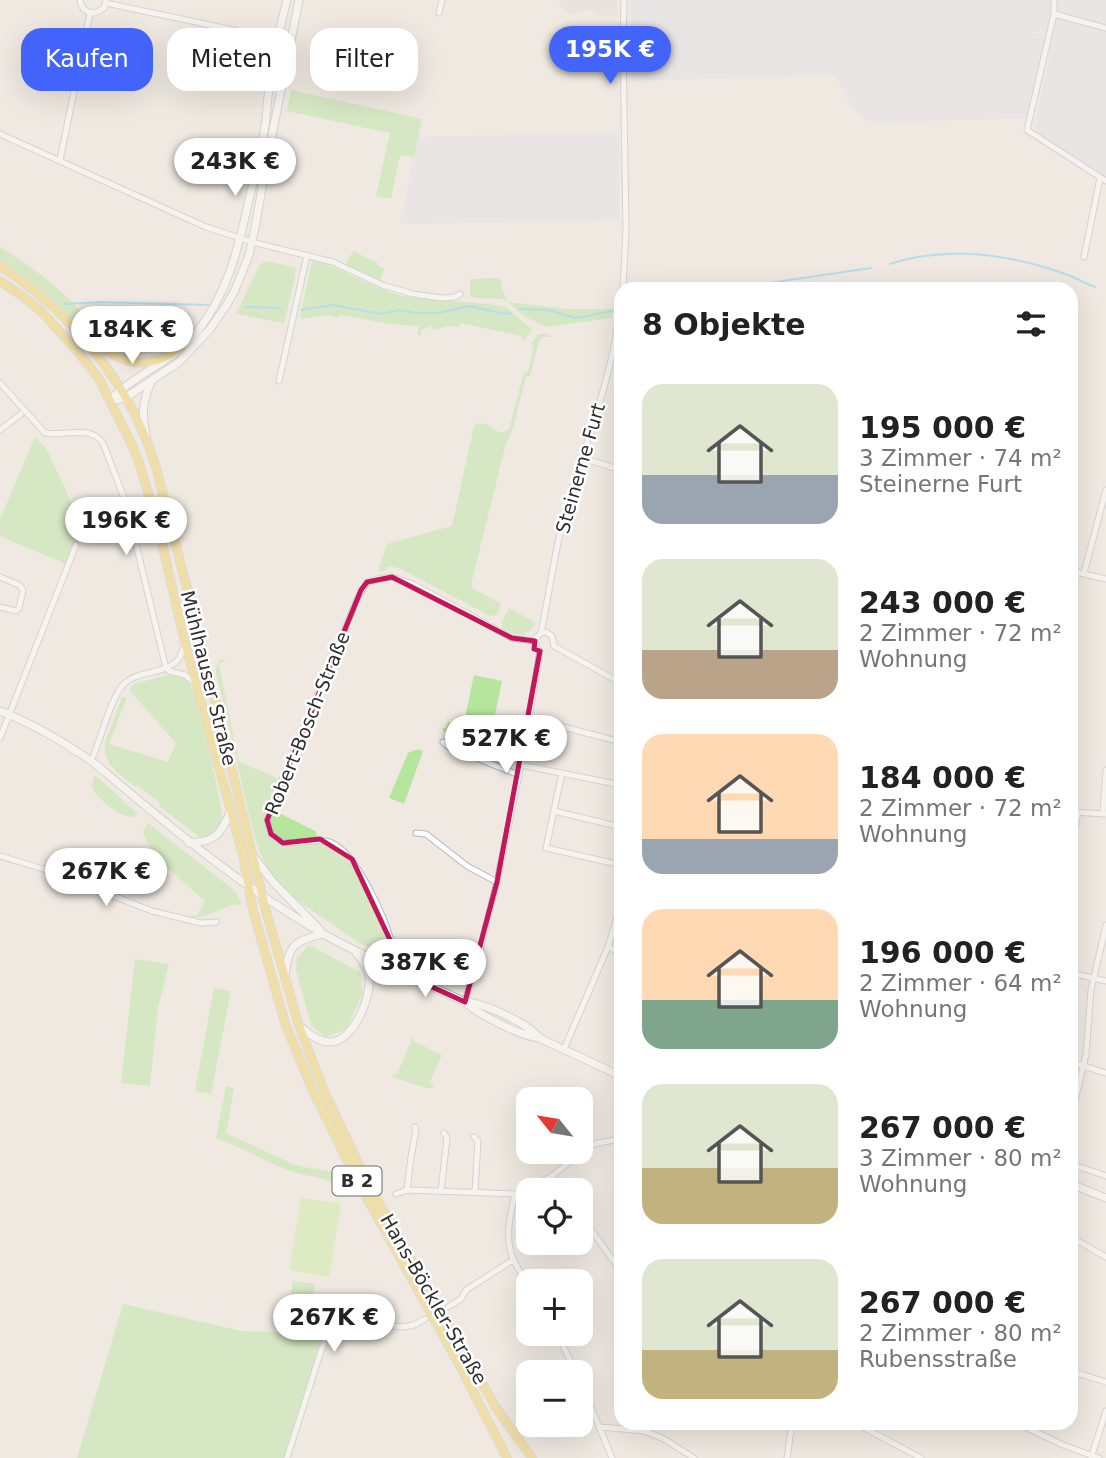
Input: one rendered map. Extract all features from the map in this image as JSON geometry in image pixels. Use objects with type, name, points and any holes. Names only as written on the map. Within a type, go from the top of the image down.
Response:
[{"type":"main road","name":"Mühlhauser Straße","points":[[0,267],[44,299],[93,351],[121,389],[148,446],[197,627],[264,897]]},
{"type":"main road","name":"Mühlhauser Straße","points":[[0,281],[30,302],[66,337],[99,379],[131,443],[158,526],[196,684],[250,887]]},
{"type":"main road","points":[[74,330],[114,356],[131,362],[153,362],[181,348]]},
{"type":"main road","name":"Hans-Böckler-Straße","points":[[250,887],[253,910],[285,1023],[313,1091],[358,1182],[458,1362],[507,1458]]},
{"type":"main road","name":"Hans-Böckler-Straße","points":[[264,897],[299,1026],[324,1091],[366,1180],[495,1406],[532,1458]]},
{"type":"street","points":[[80,0],[83,8],[90,13],[100,11],[106,1],[229,28]]},
{"type":"street","points":[[281,28],[287,0]]},
{"type":"street","points":[[293,28],[299,0]]},
{"type":"street","points":[[439,13],[442,0]]},
{"type":"street","points":[[623,282],[626,234],[624,0]]},
{"type":"street","points":[[1054,0],[1054,14],[1027,130],[1103,180],[1084,257]]},
{"type":"street","points":[[60,160],[90,13]]},
{"type":"street","points":[[1054,14],[1106,28]]},
{"type":"street","points":[[110,401],[121,389],[158,367],[181,348],[198,331],[218,300],[231,272],[240,238],[265,126],[269,91]]},
{"type":"street","points":[[110,401],[125,398],[179,362],[210,329],[235,290],[252,242],[281,91]]},
{"type":"street","points":[[0,134],[201,225],[252,242],[333,262],[382,285],[410,294],[441,298],[460,294]]},
{"type":"street","points":[[279,381],[307,255]]},
{"type":"street","name":"Steinerne Furt","points":[[535,641],[541,633],[557,547],[614,350]]},
{"type":"street","points":[[148,446],[143,407],[151,382]]},
{"type":"street","points":[[0,383],[45,433],[54,435],[89,432],[97,435],[103,443],[126,503],[166,668],[186,675],[196,684]]},
{"type":"street","points":[[0,429],[21,414]]},
{"type":"street","points":[[582,458],[614,468]]},
{"type":"street","points":[[1084,573],[1106,490]]},
{"type":"street","points":[[0,737],[76,545]]},
{"type":"street","points":[[1078,572],[1106,579]]},
{"type":"street","points":[[0,577],[19,585],[23,590],[16,611],[0,607]]},
{"type":"street","name":"Robert-Bosch-Straße","points":[[397,971],[391,942],[364,878],[352,859],[333,843],[320,839],[283,843],[271,834],[267,820],[361,590],[367,582],[392,577],[413,584],[512,638],[535,641]]},
{"type":"street","points":[[541,633],[547,632],[552,636],[554,646],[614,679]]},
{"type":"street","points":[[535,641],[540,651],[548,652],[554,646]]},
{"type":"street","points":[[91,761],[122,686],[138,676],[166,668],[180,658],[186,643]]},
{"type":"street","points":[[465,1002],[497,882],[521,765],[540,651]]},
{"type":"street","points":[[0,711],[52,735],[91,761],[189,843],[264,897],[323,934],[465,1002],[491,1009],[532,1030],[539,1038],[614,1073]]},
{"type":"street","points":[[529,718],[614,740]]},
{"type":"street","points":[[443,742],[449,747],[519,775]]},
{"type":"street","points":[[521,765],[614,784]]},
{"type":"street","points":[[1078,812],[1105,814],[1106,770]]},
{"type":"street","points":[[562,773],[546,848],[614,863]]},
{"type":"street","points":[[189,843],[212,839],[224,826],[231,811]]},
{"type":"street","points":[[554,811],[614,825]]},
{"type":"street","points":[[416,833],[426,834],[467,866],[497,882]]},
{"type":"street","points":[[0,856],[47,870],[152,911],[201,923],[216,922]]},
{"type":"street","points":[[254,857],[273,883],[323,934]]},
{"type":"street","points":[[1078,1088],[1086,1054],[1093,978],[1106,925]]},
{"type":"street","points":[[564,1049],[614,927]]},
{"type":"street","points":[[285,976],[287,957],[292,949],[304,940],[323,934]]},
{"type":"street","points":[[608,947],[614,950]]},
{"type":"street","points":[[299,1026],[327,1042],[339,1040],[351,1030],[362,1011],[369,985],[367,970],[355,951]]},
{"type":"street","points":[[1078,975],[1106,981]]},
{"type":"street","points":[[1078,1064],[1106,1073]]},
{"type":"street","points":[[407,1190],[415,1127]]},
{"type":"street","points":[[441,1191],[447,1138],[444,1133]]},
{"type":"street","points":[[474,1137],[478,1141],[475,1192]]},
{"type":"street","points":[[396,1194],[407,1190],[515,1194],[552,1176],[589,1146],[614,1140]]},
{"type":"street","points":[[1078,1166],[1106,1176]]},
{"type":"street","points":[[1078,1187],[1106,1198]]},
{"type":"street","points":[[515,1194],[508,1235],[513,1260],[518,1269]]},
{"type":"street","points":[[593,1232],[614,1261]]},
{"type":"street","points":[[1078,1241],[1106,1256]]},
{"type":"street","points":[[448,1307],[461,1299],[466,1290],[513,1260]]},
{"type":"street","points":[[287,1458],[330,1329],[342,1322],[404,1327],[425,1319]]},
{"type":"street","points":[[1078,1373],[1106,1382]]},
{"type":"street","points":[[593,1411],[612,1458]]},
{"type":"street","points":[[1091,1457],[1106,1411]]},
{"type":"street","points":[[600,1427],[614,1428]]},
{"type":"street","points":[[634,1430],[645,1431],[664,1439],[694,1458]]},
{"type":"street","points":[[787,1458],[791,1430]]},
{"type":"street","points":[[868,1430],[921,1458]]},
{"type":"street","points":[[1031,1430],[1091,1457],[1099,1458]]},
{"type":"highlighted area","points":[[392,577],[512,638],[535,641],[534,649],[540,651],[497,882],[465,1002],[397,971],[391,942],[352,859],[320,839],[283,843],[271,834],[267,820],[361,590],[367,582]]},
{"type":"shaded area","points":[[558,0],[617,0],[617,16],[598,15],[590,10],[568,14],[561,8]]},
{"type":"shaded area","points":[[630,0],[1106,0],[1106,179],[1034,130],[1054,31],[1026,32],[1046,35],[1028,118],[875,123],[865,120],[852,106],[834,75],[632,81]]},
{"type":"shaded area","points":[[619,132],[619,220],[400,224],[418,137]]},
{"type":"green space","points":[[291,91],[296,91],[422,119],[414,157],[400,155],[391,199],[376,196],[390,133],[287,111]]},
{"type":"green space","points":[[0,247],[45,278],[73,303],[109,345],[107,348],[102,348],[0,266]]},
{"type":"green space","points":[[353,251],[378,263],[377,265],[384,269],[380,280],[346,264]]},
{"type":"green space","points":[[314,259],[399,295],[502,306],[532,330],[523,341],[522,336],[460,323],[459,327],[449,326],[433,330],[431,326],[421,330],[421,336],[417,335],[419,326],[340,315],[337,318],[327,315],[302,319],[300,317]]},
{"type":"green space","points":[[267,261],[296,268],[284,323],[236,314],[260,264]]},
{"type":"green space","points":[[500,278],[508,302],[503,299],[470,296],[470,279]]},
{"type":"green space","points":[[508,302],[566,309],[614,309],[612,318],[546,327],[522,315]]},
{"type":"green space","points":[[545,333],[552,337],[544,337],[539,341],[530,376],[526,376],[513,428],[505,447],[472,581],[472,588],[500,603],[500,610],[496,615],[490,616],[399,568],[387,566],[386,571],[378,571],[387,544],[452,526],[474,426],[485,424],[502,433],[509,429],[524,372],[528,372],[534,347],[531,344],[537,335]]},
{"type":"green space","points":[[35,437],[47,450],[78,523],[79,535],[68,565],[0,536],[0,519]]},
{"type":"green space","points":[[509,608],[536,623],[525,635],[502,629],[502,622]]},
{"type":"green space","points":[[221,659],[226,661],[219,664],[238,761],[277,778],[267,814],[279,813],[315,831],[320,841],[345,855],[354,866],[386,933],[386,943],[380,950],[356,941],[301,902],[278,882],[267,867],[252,827],[216,674],[216,667]]},
{"type":"green space","points":[[168,675],[181,677],[191,686],[215,778],[222,823],[211,835],[202,839],[159,806],[160,803],[119,774],[106,757],[105,743],[122,697],[127,697],[109,744],[168,762],[176,743],[129,690],[134,684]]},
{"type":"green space","points":[[474,675],[502,681],[493,724],[498,726],[497,733],[463,727]]},
{"type":"green space","points":[[448,722],[448,730],[463,733],[461,742],[510,755],[512,750],[516,751],[513,764],[508,765],[455,745],[452,736],[443,731]]},
{"type":"green space","points":[[418,749],[423,751],[404,804],[389,798],[408,753]]},
{"type":"green space","points":[[95,775],[138,814],[132,817],[123,815],[106,804],[92,786]]},
{"type":"green space","points":[[148,823],[234,890],[242,904],[204,916],[191,917],[197,916],[205,901],[153,851],[143,832]]},
{"type":"green space","points":[[309,945],[360,972],[363,993],[346,1030],[325,1037],[311,1025],[296,970],[297,958]]},
{"type":"green space","points":[[135,959],[169,964],[158,1008],[150,1086],[121,1083]]},
{"type":"green space","points":[[214,988],[231,991],[211,1094],[195,1091]]},
{"type":"green space","points":[[413,1036],[413,1041],[442,1055],[430,1082],[434,1085],[432,1088],[392,1077],[393,1074],[397,1075]]},
{"type":"green space","points":[[226,1086],[234,1088],[226,1133],[293,1164],[339,1173],[343,1186],[281,1167],[216,1138]]},
{"type":"green space","points":[[301,1198],[341,1204],[329,1277],[289,1270]]},
{"type":"green space","points":[[293,1281],[315,1284],[311,1312],[289,1309]]},
{"type":"green space","points":[[123,1304],[241,1331],[276,1332],[325,1326],[285,1458],[77,1458]]},
{"type":"waterway","points":[[890,264],[945,254],[984,255],[1044,267],[1095,287]]},
{"type":"waterway","points":[[775,282],[871,268]]},
{"type":"waterway","points":[[64,304],[101,302],[208,305]]},
{"type":"waterway","points":[[301,310],[333,305],[382,314],[399,310],[438,313],[470,306],[504,314],[511,313]]},
{"type":"waterway","points":[[245,307],[281,308]]},
{"type":"waterway","points":[[519,309],[548,310],[576,318],[613,311]]}]
